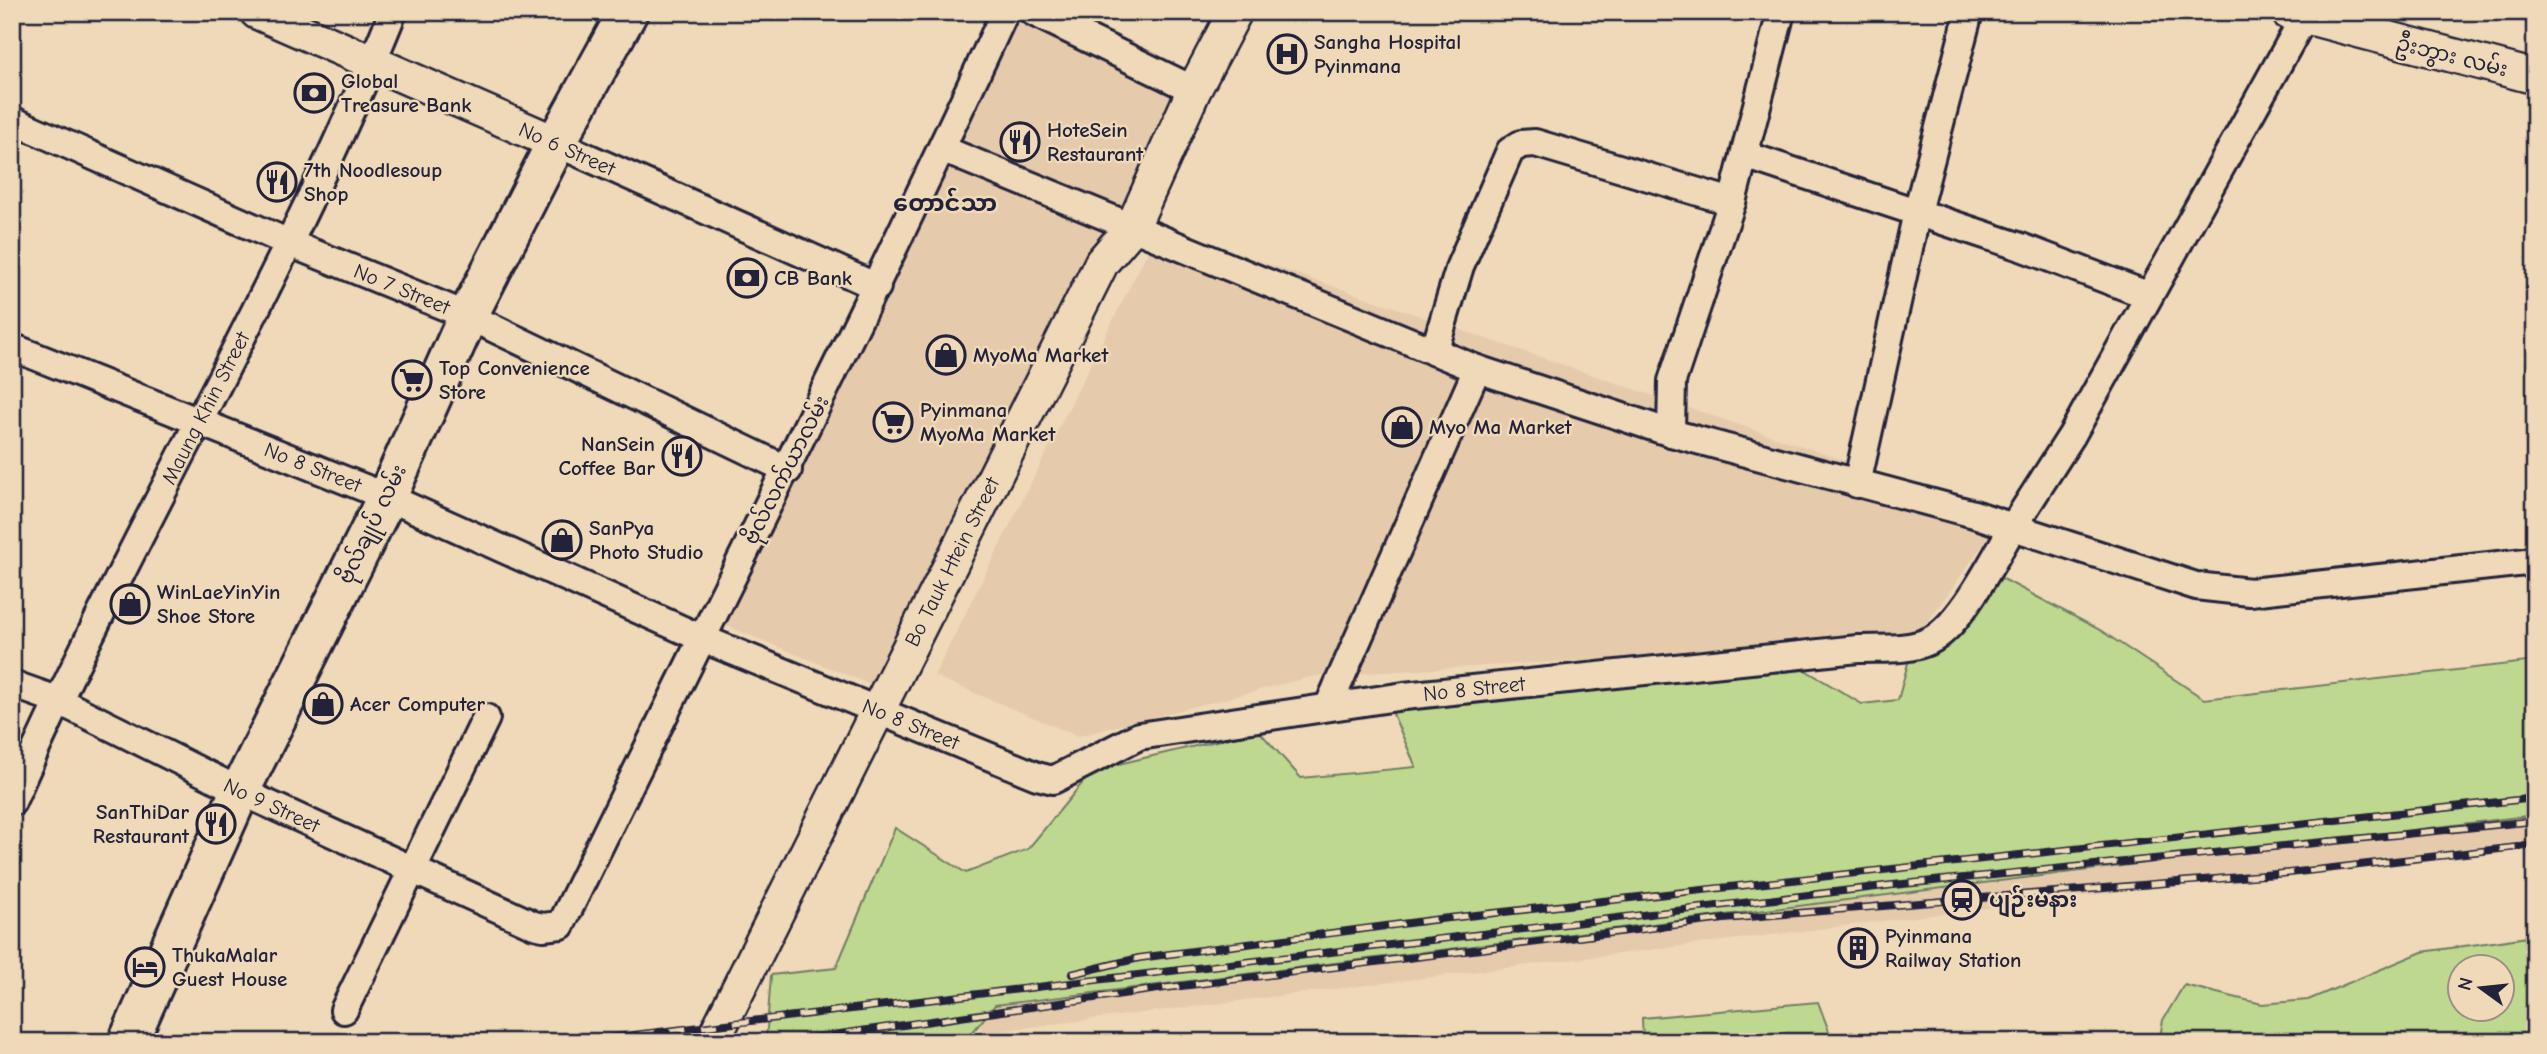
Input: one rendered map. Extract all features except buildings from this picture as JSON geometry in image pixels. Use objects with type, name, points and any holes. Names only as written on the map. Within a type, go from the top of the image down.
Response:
[{"type":"main road","name":"ဗိုလ်ချုပ် လမ်း","points":[[128,1042],[240,791],[387,497],[468,316],[556,143],[628,12]]},
{"type":"street","name":"No 6 Street","points":[[257,12],[877,287]]},
{"type":"street","name":"Maung Khin Street","points":[[12,802],[57,700],[201,423],[289,243],[372,64],[393,12]]},
{"type":"street","name":"ဗိုလ်လက်ယာလမ်း","points":[[534,925],[561,925],[877,287],[1005,12]]},
{"type":"street","points":[[1033,12],[1194,90]]},
{"type":"street","name":"Bo Tauk Htein Street","points":[[712,1042],[876,709],[1102,262],[1133,226],[1194,90],[1235,12]]},
{"type":"street","points":[[1671,433],[1672,381],[1732,202],[1780,12]]},
{"type":"street","points":[[1857,484],[1917,212],[1969,12]]},
{"type":"street","name":"ဦးဘွား လမ်း","points":[[2300,14],[2535,77]]},
{"type":"street","name":"No 8 Street","points":[[12,347],[387,497],[701,638],[1037,776],[1053,780],[1139,736],[1404,696],[1858,649],[1900,648],[1927,642],[1943,633],[2073,435],[2300,14]]},
{"type":"street","name":"No 7 Street","points":[[12,120],[289,243],[468,316],[788,470]]},
{"type":"street","points":[[1434,352],[1460,266],[1510,150],[1521,144],[1535,142],[1732,202]]},
{"type":"street","points":[[942,149],[1477,369],[1671,433],[1974,514],[2211,590],[2250,592],[2535,561]]},
{"type":"street","points":[[1745,155],[1917,212],[2147,295]]},
{"type":"street","points":[[1328,707],[1477,369]]},
{"type":"street","name":"No 9 Street","points":[[12,684],[57,700],[240,791],[534,925]]},
{"type":"street","points":[[344,1010],[486,718]]},
{"type":"shaded area","name":"MyoMa Market","points":[[1005,12],[1033,12],[1194,90],[874,686],[715,621]]},
{"type":"shaded area","name":"Myo Ma Market","points":[[1160,227],[2004,515],[1914,641],[1314,676],[1078,736],[934,676]]},
{"type":"shaded area","points":[[2535,705],[2535,840],[981,1033],[978,1002]]},
{"type":"green space","points":[[1986,570],[2100,630],[2204,699],[2535,661],[2535,815],[995,1005],[972,1033],[1007,1042],[766,1042],[771,975],[836,968],[895,828],[966,873],[1028,849],[1093,770],[1259,731],[1301,778],[1416,767],[1390,707],[1805,670],[1862,704],[1898,700],[1914,641]]},
{"type":"green space","points":[[2535,936],[2535,1042],[2159,1042],[2163,1020],[2184,985],[2262,1004],[2308,1000],[2422,952]]},
{"type":"green space","points":[[1818,1002],[1833,1042],[1643,1042],[1642,1018]]},
{"type":"railway","points":[[1072,974],[1139,958],[1440,919],[2535,798]]},
{"type":"railway","points":[[575,1042],[1893,885],[2535,821]]},
{"type":"railway","points":[[783,1042],[1165,988],[1724,919],[2289,873],[2535,845]]},
{"type":"place","name":"Sangha Hospital Pyinmana","points":[[1287,54]]},
{"type":"place","name":"Global Treasure Bank","points":[[314,93]]},
{"type":"place","name":"HoteSein Restaurant","points":[[1020,142]]},
{"type":"place","name":"7th Noodlesoup Shop","points":[[277,182]]},
{"type":"place","name":"CB Bank","points":[[747,278]]},
{"type":"place","name":"MyoMa Market","points":[[946,355]]},
{"type":"place","name":"Top Convenience Store","points":[[412,380]]},
{"type":"place","name":"Pyinmana MyoMa Market","points":[[893,422]]},
{"type":"place","name":"Myo Ma Market","points":[[1402,427]]},
{"type":"place","name":"NanSein Coffee Bar","points":[[682,456]]},
{"type":"place","name":"SanPya Photo Studio","points":[[562,540]]},
{"type":"place","name":"WinLaeYinYin Shoe Store","points":[[130,604]]},
{"type":"place","name":"Acer Computer","points":[[323,704]]},
{"type":"place","name":"SanThiDar Restaurant","points":[[216,824]]},
{"type":"place","name":"ပျဉ်းမနား","points":[[1962,900]]},
{"type":"place","name":"Pyinmana Railway Station","points":[[1858,948]]},
{"type":"place","name":"ThukaMalar Guest House","points":[[145,967]]},
{"type":"district","name":"တောင်သာ","points":[[945,203]]}]
